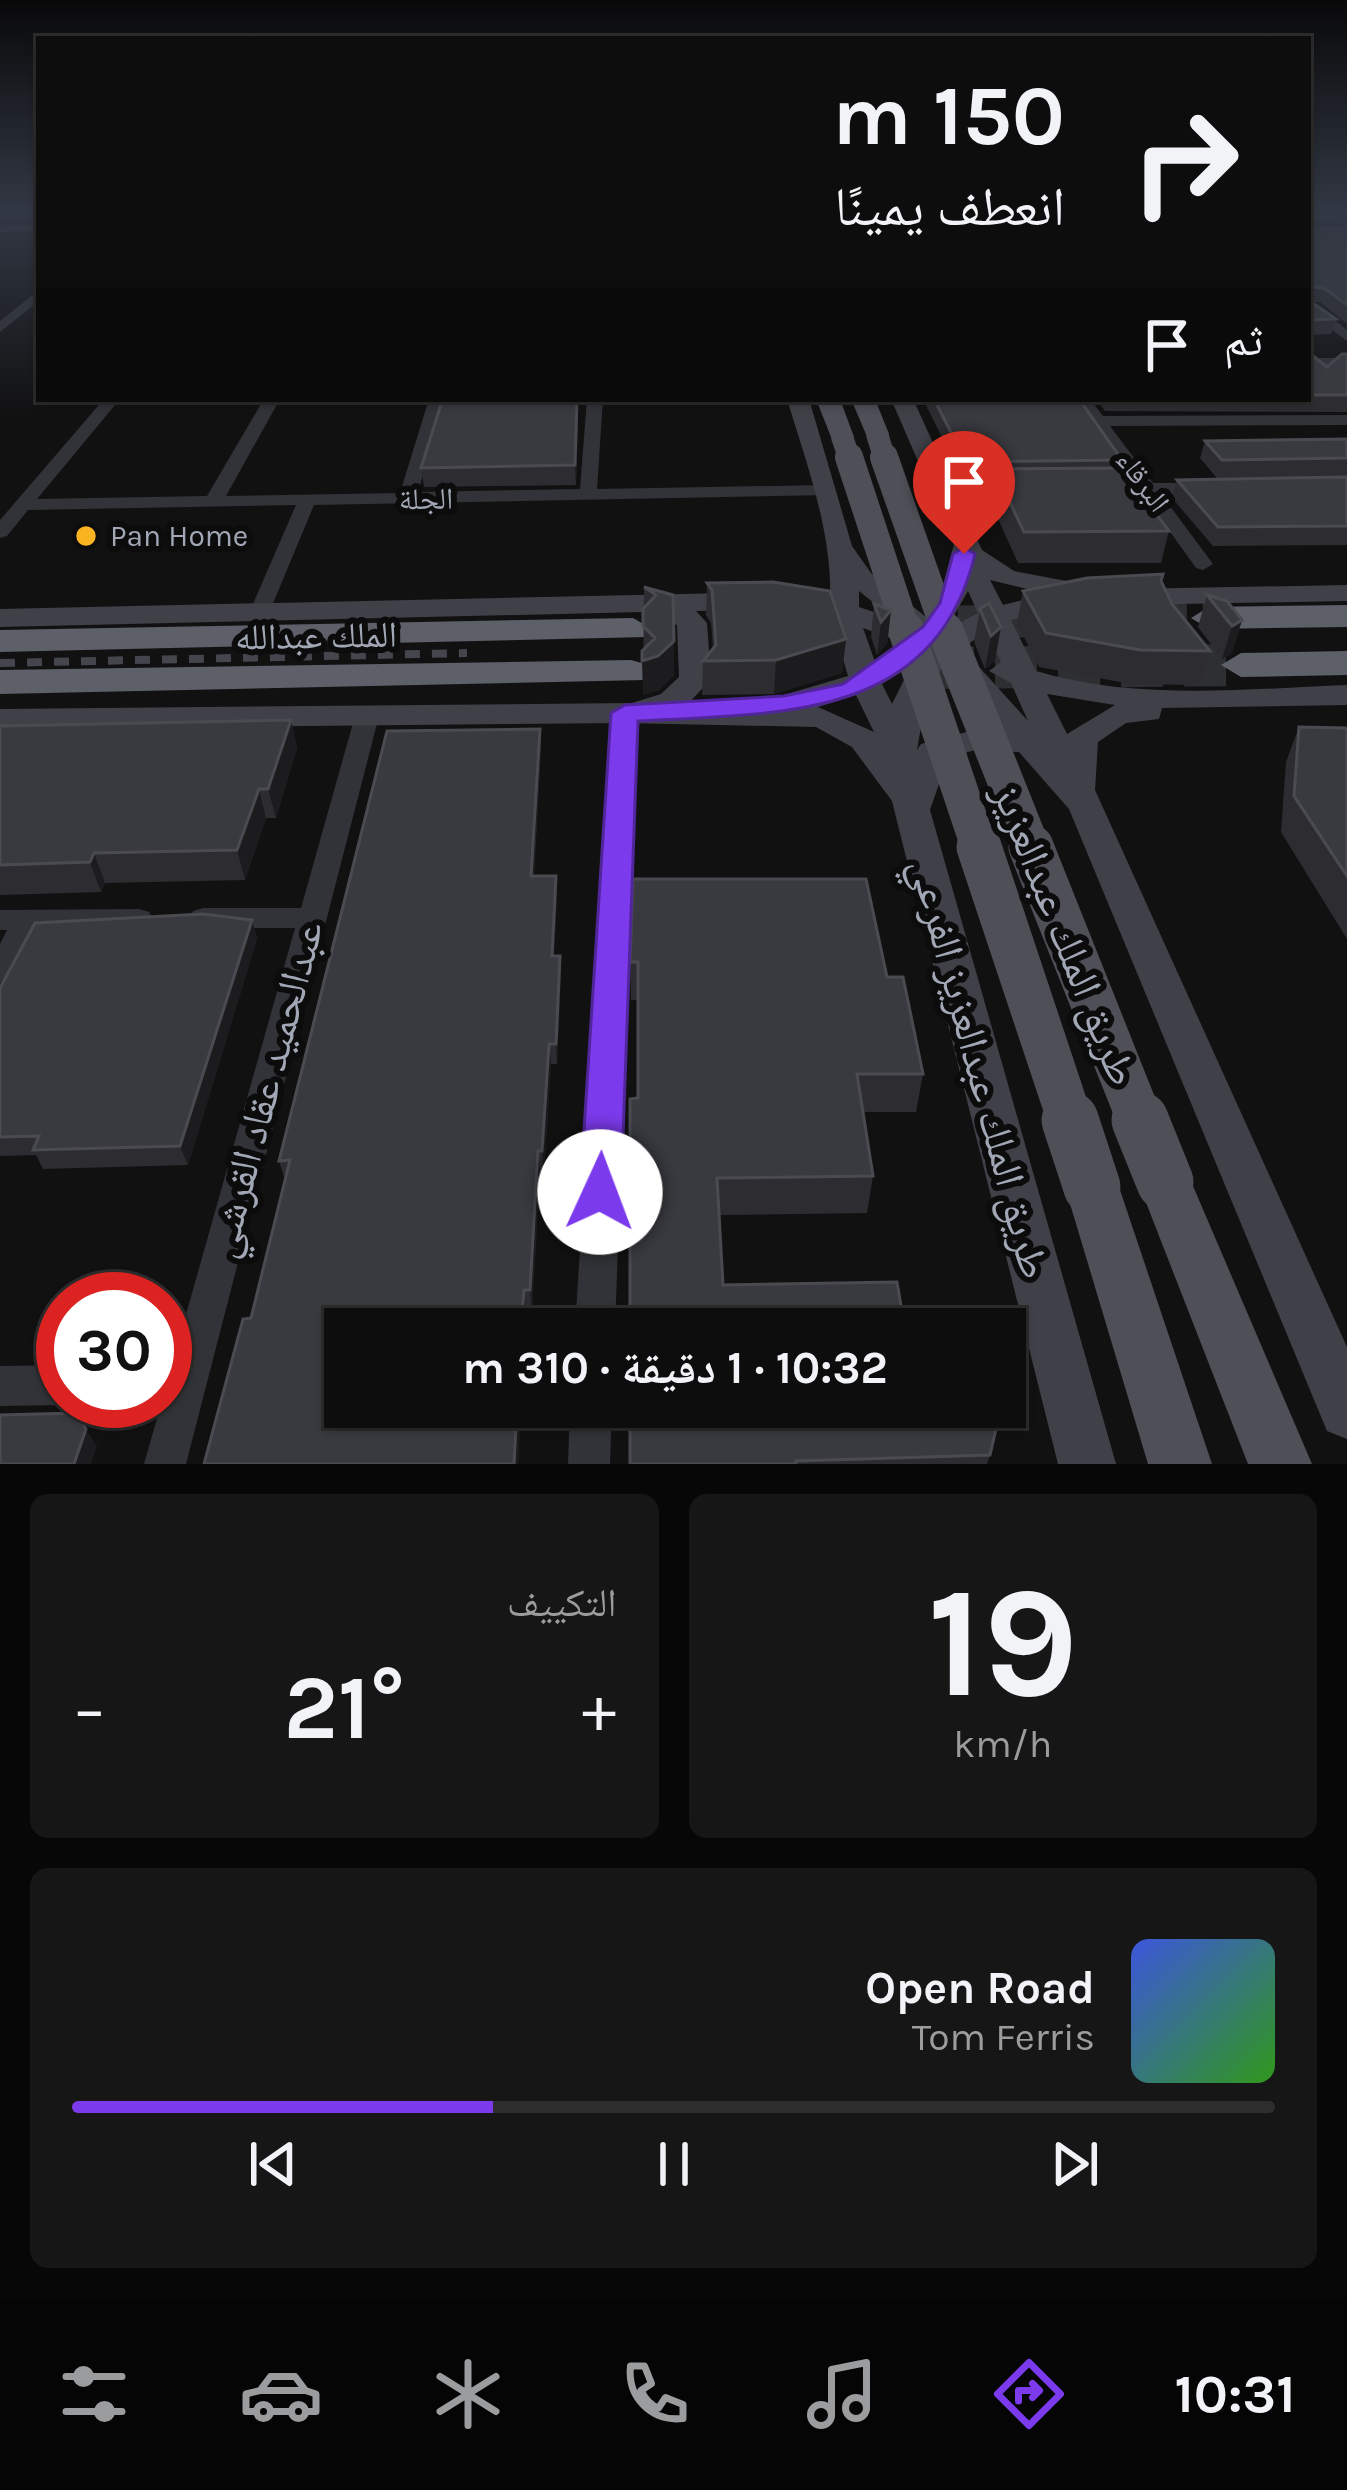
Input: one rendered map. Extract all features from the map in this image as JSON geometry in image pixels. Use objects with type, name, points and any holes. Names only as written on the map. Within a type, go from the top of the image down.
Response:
[{"type":"highway","points":[[1207,614],[1347,616]]},
{"type":"highway","name":"الملك عبدالله","points":[[0,641],[633,628]]},
{"type":"highway","points":[[1241,665],[1347,663]]},
{"type":"highway","name":"الملك عبدالله","points":[[0,682],[631,671]]},
{"type":"main road","points":[[799,402],[827,490],[844,579],[844,614],[866,683],[899,749],[912,811]]},
{"type":"main road","name":"طريق الملك عبدالعزيز","points":[[832,402],[861,423],[1280,1464]]},
{"type":"main road","points":[[903,402],[991,615],[1085,805],[1347,1411]]},
{"type":"main road","name":"طريق الملك عبدالعزيز","points":[[861,423],[1180,1464]]},
{"type":"main road","points":[[835,541],[866,562],[935,567],[961,542]]},
{"type":"main road","points":[[572,606],[796,591],[829,577],[835,541]]},
{"type":"main road","points":[[835,541],[871,588],[966,669],[1085,805]]},
{"type":"main road","points":[[961,542],[1006,578],[1207,614]]},
{"type":"main road","points":[[899,749],[913,691],[952,603],[961,542]]},
{"type":"main road","points":[[625,713],[784,704],[836,696],[991,615],[1080,598],[1207,614],[1347,593]]},
{"type":"main road","points":[[0,618],[772,601],[844,614],[934,641],[1023,678],[1100,697],[1347,695]]},
{"type":"main road","points":[[572,606],[658,609],[682,614],[692,623],[695,679],[688,690],[672,701],[625,713]]},
{"type":"main road","points":[[1200,663],[1211,679],[1239,691],[1347,695]]},
{"type":"main road","points":[[1085,805],[1076,762],[1082,737],[1118,714],[1347,695]]},
{"type":"main road","points":[[0,719],[625,713],[823,717],[864,740],[888,767],[912,811]]},
{"type":"main road","points":[[912,811],[933,751],[974,740],[1018,745],[1035,754],[1085,805]]},
{"type":"main road","name":"طريق الملك عبدالعزيز الفرعي","points":[[912,811],[1087,1464]]},
{"type":"street","points":[[2,320],[36,296]]},
{"type":"street","points":[[1311,309],[1347,309]]},
{"type":"street","points":[[1311,310],[1347,337]]},
{"type":"street","points":[[2,320],[36,320]]},
{"type":"street","points":[[1315,362],[1347,362]]},
{"type":"street","points":[[1315,362],[1347,384]]},
{"type":"street","points":[[0,532],[110,402]]},
{"type":"street","points":[[213,502],[270,402]]},
{"type":"street","points":[[407,499],[436,402]]},
{"type":"street","points":[[588,496],[595,402]]},
{"type":"street","name":"البرقاء","points":[[1084,402],[1203,564]]},
{"type":"street","points":[[1098,421],[1347,420]]},
{"type":"street","points":[[1081,490],[1215,488]]},
{"type":"street","name":"الجلة","points":[[24,505],[827,490]]},
{"type":"street","points":[[941,490],[1035,490]]},
{"type":"street","points":[[259,614],[307,500]]},
{"type":"street","points":[[596,1308],[625,713]]},
{"type":"street","name":"عبدالحميد عقاد القرشي","points":[[192,1328],[368,716]]},
{"type":"street","points":[[0,973],[14,920],[309,918]]},
{"type":"street","points":[[0,1386],[36,1385]]},
{"type":"street","name":"عبدالحميد عقاد القرشي","points":[[165,1464],[170,1428]]},
{"type":"street","points":[[589,1464],[590,1428]]},
{"type":"building","points":[[1311,279],[1347,279],[1347,305],[1324,288],[1312,287],[1311,294]]},
{"type":"building","points":[[1311,302],[1336,319],[1311,320]]},
{"type":"building","points":[[1311,354],[1327,367],[1347,354],[1347,395],[1311,395]]},
{"type":"building","points":[[442,402],[577,402],[575,465],[421,468]]},
{"type":"building","points":[[936,402],[1081,402],[1122,460],[966,462]]},
{"type":"building","points":[[1347,439],[1347,458],[1222,460],[1205,441]]},
{"type":"building","points":[[1121,468],[1169,531],[1024,532],[994,469]]},
{"type":"building","points":[[1347,477],[1347,526],[1218,527],[1177,480]]},
{"type":"building","points":[[1163,574],[1161,581],[1172,604],[1210,651],[1140,650],[1046,633],[1023,591],[1087,578]]},
{"type":"building","points":[[773,582],[830,591],[846,639],[776,660],[703,661],[716,645],[712,590],[707,583]]},
{"type":"building","points":[[644,587],[673,595],[674,641],[658,656],[642,661],[642,651],[655,638],[643,626],[643,609],[656,595]]},
{"type":"building","points":[[1207,595],[1227,601],[1242,620],[1232,626]]},
{"type":"building","points":[[989,603],[1001,627],[991,636],[980,609]]},
{"type":"building","points":[[874,604],[891,610],[881,622]]},
{"type":"building","points":[[291,720],[268,789],[259,789],[237,850],[94,853],[90,862],[0,865],[0,726]]},
{"type":"building","points":[[1299,727],[1347,728],[1347,876],[1294,796]]},
{"type":"building","points":[[540,729],[531,876],[556,876],[552,956],[560,956],[556,1044],[549,1044],[530,1290],[524,1290],[523,1308],[324,1308],[324,1428],[516,1428],[514,1464],[204,1464],[243,1319],[251,1318],[290,1160],[279,1161],[387,731]]},
{"type":"building","points":[[633,879],[866,879],[887,977],[903,977],[923,1074],[857,1074],[873,1176],[717,1178],[723,1285],[897,1282],[901,1308],[630,1308],[630,1099],[638,1098],[638,962],[630,962]]},
{"type":"building","points":[[203,914],[252,920],[180,1146],[33,1150],[39,1136],[0,1137],[0,988],[35,923]]},
{"type":"building","points":[[36,1414],[36,1428],[85,1428],[74,1464],[0,1464],[0,1415]]},
{"type":"building","points":[[630,1428],[996,1428],[990,1455],[796,1464],[630,1464]]},
{"type":"tunnel","points":[[958,622],[1209,618]]},
{"type":"tunnel","points":[[932,668],[1241,665]]},
{"type":"railway","points":[[0,663],[467,653]]},
{"type":"place","name":"Pan Home","points":[[86,536]]},
{"type":"route","points":[[600,1192],[625,713],[784,704],[836,696],[866,683],[932,632],[946,614],[964,554]]}]
